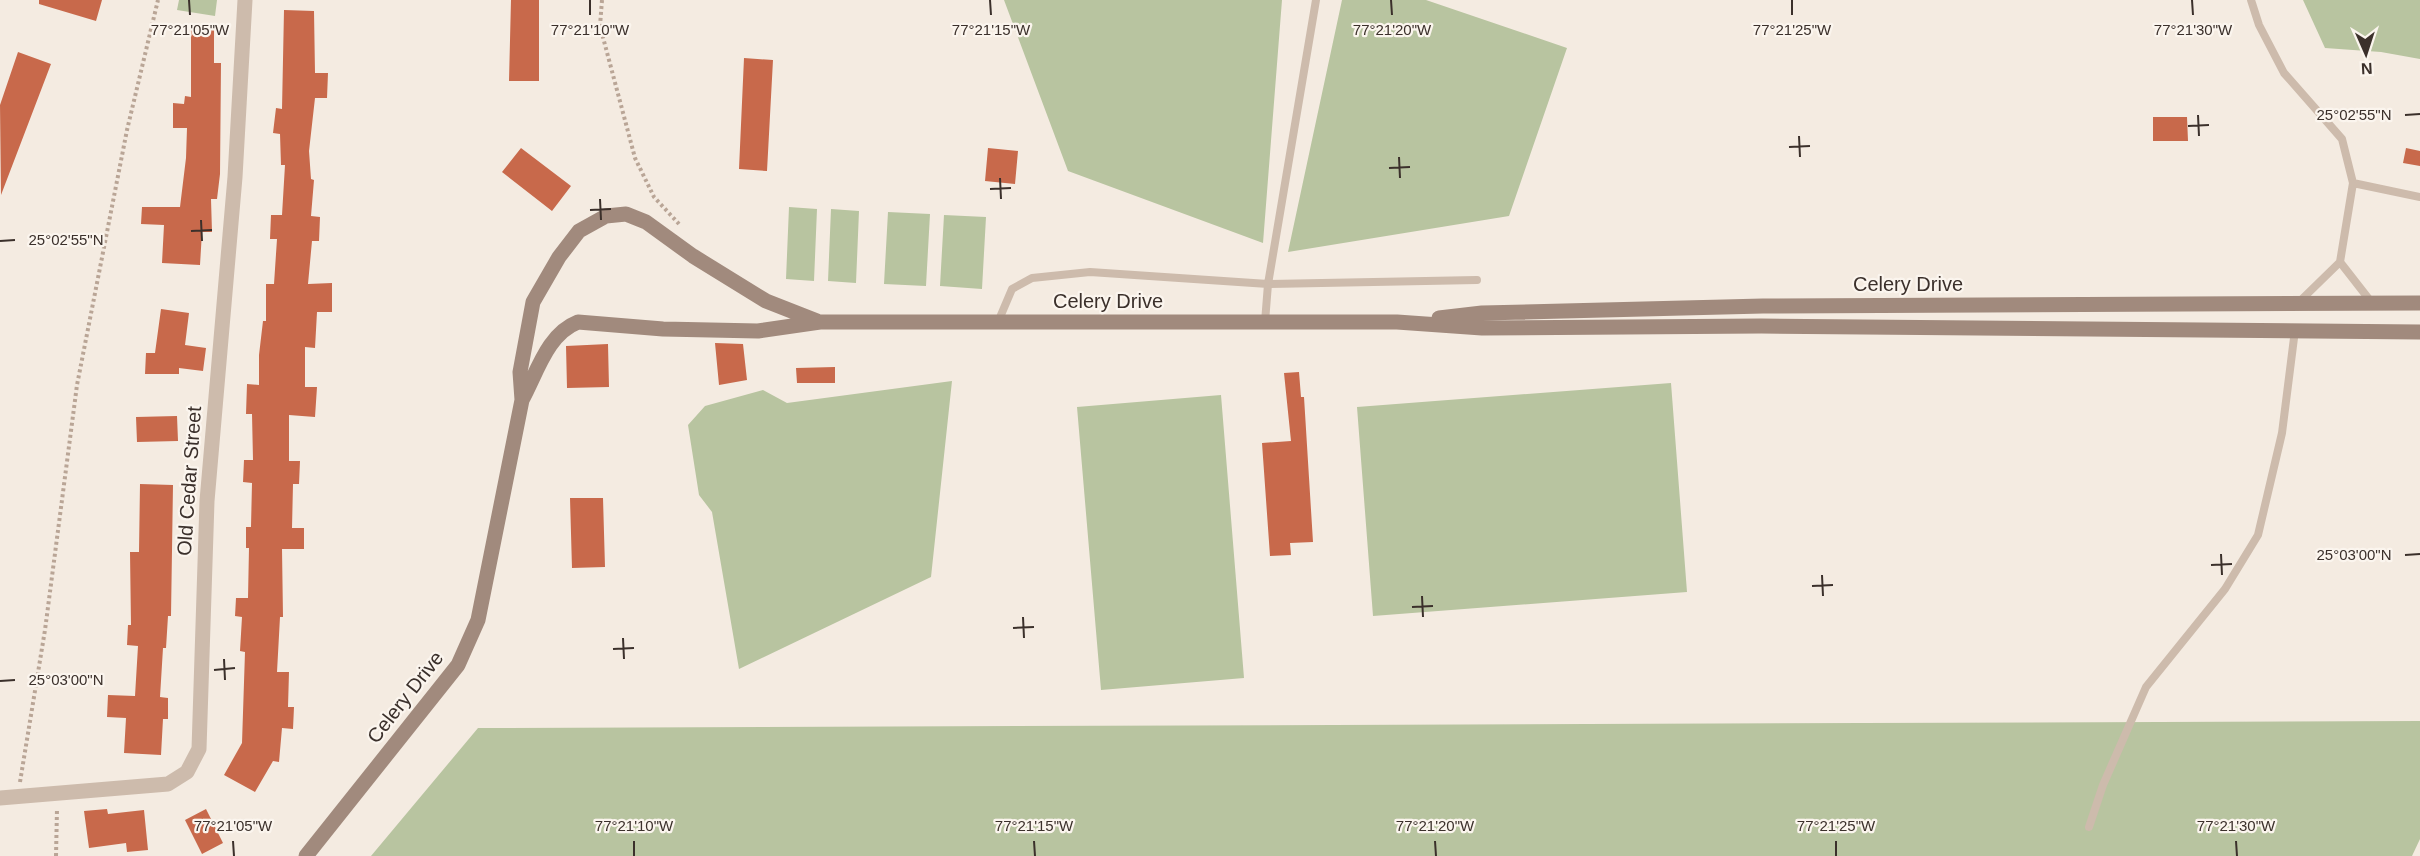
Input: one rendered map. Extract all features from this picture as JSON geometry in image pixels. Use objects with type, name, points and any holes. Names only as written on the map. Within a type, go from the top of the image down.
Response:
[{"type":"street","name":"Old Cedar Street","points":[[0,798],[168,784],[187,772],[199,749],[207,501],[235,177],[245,0]]},
{"type":"street","name":"Celery Drive","points":[[306,856],[458,665],[478,620],[522,400],[520,372],[532,302],[559,257],[579,231],[606,216],[626,214],[646,222],[693,256],[766,302],[820,322]]},
{"type":"street","name":"Celery Drive","points":[[1397,322],[1482,313],[1763,306],[2420,303]]},
{"type":"street","name":"Celery Drive","points":[[522,400],[554,337],[566,327],[578,322],[758,331],[820,322],[1397,322],[1482,328],[1761,326],[2420,332]]},
{"type":"lane","points":[[1265,322],[1268,284],[1316,0]]},
{"type":"lane","points":[[2251,0],[2259,25],[2284,73],[2300,94],[2342,139],[2353,183],[2340,262],[2299,302]]},
{"type":"lane","points":[[2353,183],[2420,197]]},
{"type":"lane","points":[[2340,262],[2372,303]]},
{"type":"lane","points":[[998,322],[1012,289],[1032,278],[1058,274],[1090,273],[1268,284],[1477,280]]},
{"type":"lane","points":[[2089,827],[2103,785],[2146,687],[2225,589],[2258,535],[2282,433],[2295,330]]},
{"type":"path","points":[[18,796],[45,630],[76,386],[127,130],[158,0]]},
{"type":"path","points":[[602,0],[600,26],[635,158],[654,196],[682,229]]},
{"type":"path","points":[[56,856],[57,793]]},
{"type":"green space","points":[[179,0],[217,0],[215,16],[177,10]]},
{"type":"green space","points":[[1004,0],[1282,0],[1263,243],[1068,171]]},
{"type":"green space","points":[[1342,0],[1426,0],[1567,48],[1509,216],[1288,252]]},
{"type":"green space","points":[[2303,0],[2420,0],[2420,59],[2381,52],[2325,48]]},
{"type":"green space","points":[[789,207],[817,209],[814,281],[786,279]]},
{"type":"green space","points":[[831,209],[859,211],[856,283],[828,281]]},
{"type":"green space","points":[[888,212],[930,214],[926,286],[884,284]]},
{"type":"green space","points":[[944,215],[986,217],[982,289],[940,286]]},
{"type":"green space","points":[[952,381],[931,577],[739,669],[712,512],[699,495],[688,425],[705,406],[763,390],[787,403]]},
{"type":"green space","points":[[1671,383],[1687,592],[1373,616],[1357,407]]},
{"type":"green space","points":[[1221,395],[1244,678],[1101,690],[1077,407]]},
{"type":"green space","points":[[2420,721],[2420,839],[2412,856],[371,856],[478,728]]},
{"type":"building","points":[[39,0],[102,0],[96,21],[39,4]]},
{"type":"building","points":[[511,0],[539,0],[539,81],[509,81]]},
{"type":"building","points":[[284,10],[314,11],[315,73],[328,73],[327,98],[315,98],[309,151],[311,179],[314,180],[311,216],[320,217],[319,241],[312,241],[308,284],[332,283],[332,312],[317,312],[315,348],[305,347],[305,387],[317,387],[315,417],[289,415],[289,461],[300,461],[299,484],[293,484],[292,528],[304,528],[304,549],[282,549],[283,617],[280,617],[277,672],[289,672],[288,707],[294,707],[293,729],[282,728],[279,762],[273,761],[255,792],[224,775],[242,743],[245,652],[240,651],[242,617],[235,616],[236,598],[248,598],[249,548],[246,548],[246,527],[251,527],[252,483],[243,482],[244,460],[253,460],[252,414],[246,414],[247,384],[259,385],[259,355],[263,321],[266,321],[266,284],[274,284],[277,239],[270,239],[271,215],[282,215],[285,165],[281,165],[280,134],[273,133],[276,108],[282,109]]},
{"type":"building","points":[[191,29],[214,29],[214,63],[221,63],[220,174],[217,199],[211,199],[212,232],[202,232],[200,265],[162,263],[164,225],[141,224],[142,207],[180,207],[187,128],[173,128],[173,103],[184,104],[185,96],[191,97]]},
{"type":"building","points":[[18,52],[51,64],[1,195],[0,105]]},
{"type":"building","points":[[744,58],[773,60],[767,171],[739,169]]},
{"type":"building","points":[[2153,117],[2187,117],[2188,141],[2153,141]]},
{"type":"building","points":[[521,148],[571,186],[552,211],[502,172]]},
{"type":"building","points":[[988,148],[1018,151],[1015,184],[985,181]]},
{"type":"building","points":[[2406,148],[2420,151],[2420,166],[2403,163]]},
{"type":"building","points":[[161,309],[189,313],[185,345],[206,348],[203,371],[179,368],[179,374],[145,374],[146,353],[155,353]]},
{"type":"building","points":[[715,343],[743,344],[747,380],[719,385]]},
{"type":"building","points":[[608,344],[609,387],[567,388],[566,346]]},
{"type":"building","points":[[835,367],[835,383],[797,383],[796,368]]},
{"type":"building","points":[[1299,372],[1301,397],[1304,397],[1313,542],[1290,543],[1291,555],[1270,556],[1262,443],[1291,441],[1284,373]]},
{"type":"building","points":[[177,416],[178,441],[137,442],[136,417]]},
{"type":"building","points":[[140,484],[173,485],[171,616],[168,616],[166,648],[163,648],[160,697],[168,698],[168,719],[163,719],[161,755],[124,753],[126,718],[107,717],[108,695],[135,696],[138,646],[127,645],[128,625],[131,625],[130,552],[139,552]]},
{"type":"building","points":[[570,498],[603,498],[605,567],[572,568]]},
{"type":"building","points":[[107,809],[108,814],[144,810],[148,850],[127,852],[126,843],[89,848],[84,811]]},
{"type":"building","points":[[206,809],[223,843],[202,854],[185,820]]}]
